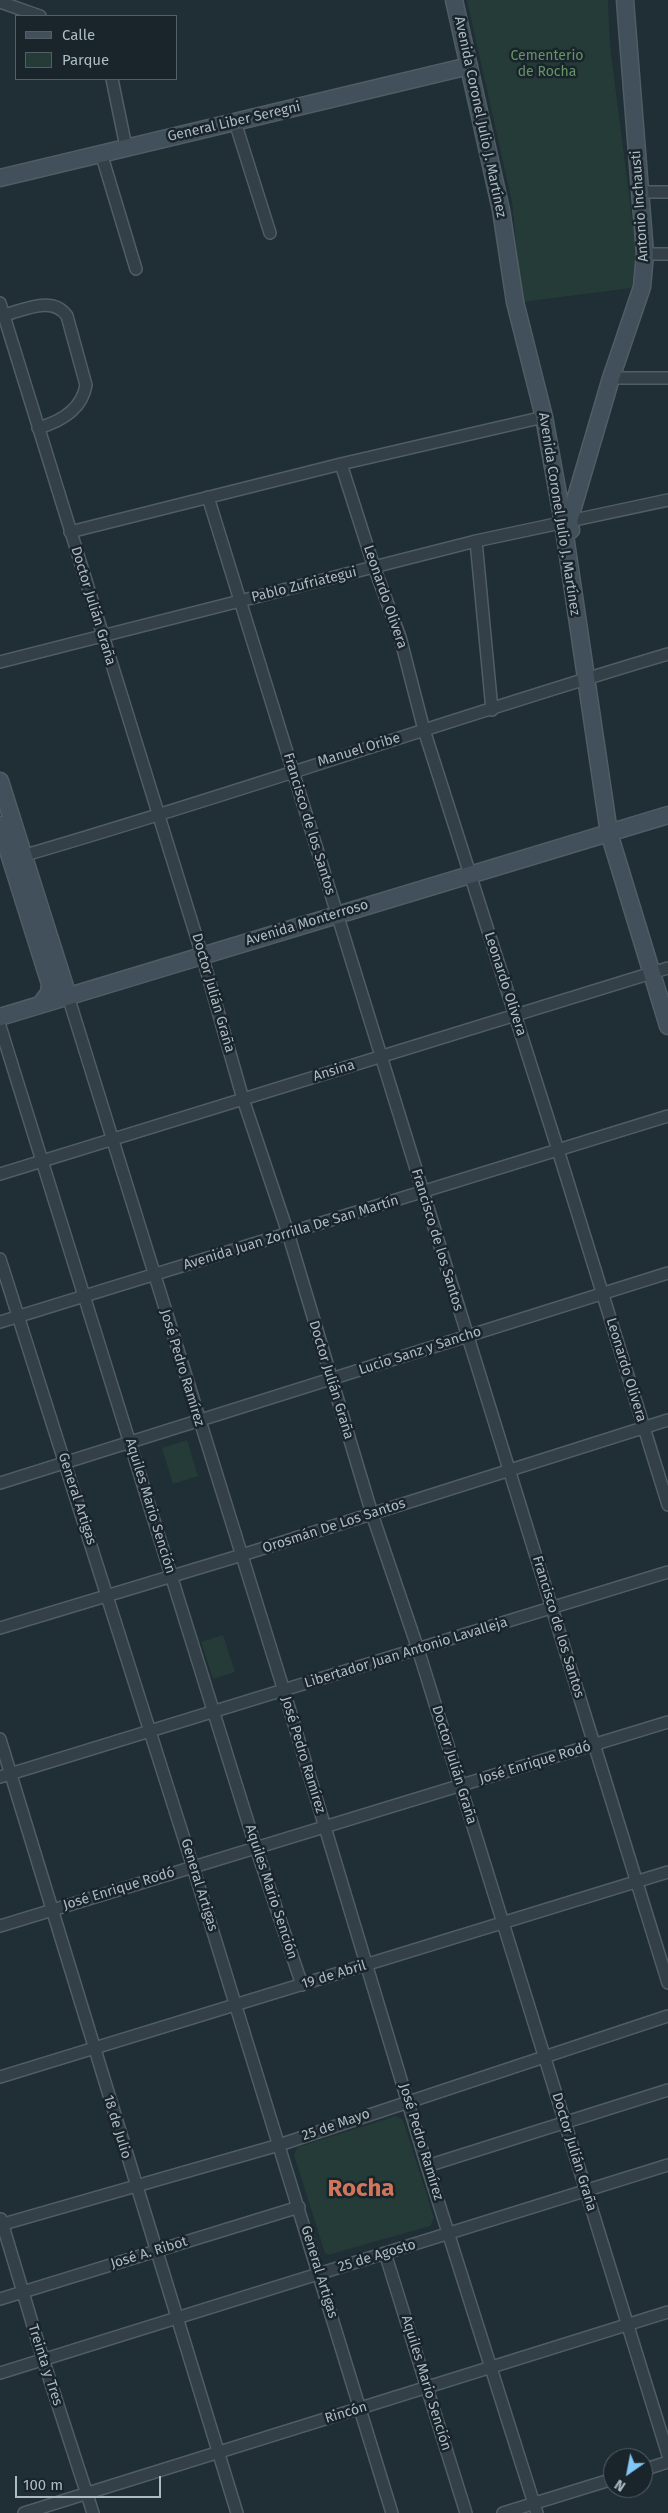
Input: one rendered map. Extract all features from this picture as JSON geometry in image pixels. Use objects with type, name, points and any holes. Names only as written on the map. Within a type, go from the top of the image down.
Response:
[{"type":"street","name":"Avenida Coronel Julio J. Martínez","points":[[454,0],[501,210],[515,302],[544,417],[566,521],[612,832],[668,998]]},
{"type":"street","name":"Antonio Inchausti","points":[[566,521],[642,287],[645,254],[624,0]]},
{"type":"street","points":[[0,2],[37,15]]},
{"type":"street","name":"General Liber Seregni","points":[[0,178],[469,66]]},
{"type":"street","points":[[112,80],[126,147]]},
{"type":"street","points":[[235,122],[270,233]]},
{"type":"street","points":[[101,153],[136,269]]},
{"type":"street","points":[[639,192],[668,192]]},
{"type":"street","points":[[645,254],[668,254]]},
{"type":"street","name":"Doctor Julián Graña","points":[[0,303],[160,816],[243,1099],[288,1233],[372,1514],[418,1648],[668,2455]]},
{"type":"street","points":[[4,315],[48,304],[62,310],[67,316],[86,385],[85,391],[74,408],[63,419],[38,428]]},
{"type":"street","points":[[611,378],[668,378]]},
{"type":"street","points":[[70,532],[341,464],[544,417]]},
{"type":"street","name":"Leonardo Olivera","points":[[341,464],[374,567],[400,637],[424,730],[558,1150],[668,1505]]},
{"type":"street","name":"Francisco de los Santos","points":[[208,497],[380,1058],[668,1982]]},
{"type":"street","name":"Pablo Zufriategui","points":[[0,662],[476,541],[668,500]]},
{"type":"street","points":[[476,541],[492,710]]},
{"type":"street","name":"Manuel Oribe","points":[[22,856],[160,816],[293,771],[668,654]]},
{"type":"street","points":[[0,781],[22,856],[68,996]]},
{"type":"street","name":"Avenida Monterroso","points":[[0,1017],[202,954],[668,815]]},
{"type":"street","points":[[0,825],[3,841],[50,984],[47,998],[40,1005]]},
{"type":"street","points":[[3,841],[22,856]]},
{"type":"street","name":"Avenida Coronel Julio J. Martínez","points":[[660,970],[668,1026]]},
{"type":"street","name":"Ansina","points":[[0,1174],[660,970]]},
{"type":"street","name":"José Pedro Ramírez","points":[[68,996],[284,1691],[409,2100],[427,2166],[450,2233],[536,2508]]},
{"type":"street","name":"Aquiles Mario Sención","points":[[0,1026],[256,1848],[302,1985]]},
{"type":"street","name":"Avenida Juan Zorrilla De San Martín","points":[[0,1322],[668,1116]]},
{"type":"street","name":"General Artigas","points":[[0,1259],[193,1867],[392,2513]]},
{"type":"street","name":"Lucio Sanz y Sancho","points":[[0,1483],[668,1274]]},
{"type":"street","name":"Orosmán De Los Santos","points":[[0,1628],[242,1555],[668,1420]]},
{"type":"street","name":"Libertador Juan Antonio Lavalleja","points":[[5,1775],[668,1572]]},
{"type":"street","name":"José Enrique Rodó","points":[[0,1926],[668,1722]]},
{"type":"street","name":"18 de Julio","points":[[0,1739],[5,1775],[51,1910],[237,2513]]},
{"type":"street","name":"19 de Abril","points":[[0,2077],[668,1872]]},
{"type":"street","name":"25 de Mayo","points":[[1,2222],[279,2145],[409,2100],[668,2016]]},
{"type":"street","points":[[427,2166],[668,2090]]},
{"type":"street","name":"25 de Agosto","points":[[0,2373],[668,2164]]},
{"type":"street","name":"José A. Ribot","points":[[0,2300],[299,2207]]},
{"type":"street","name":"Treinta y Tres","points":[[1,2222],[93,2513]]},
{"type":"street","name":"Aquiles Mario Sención","points":[[385,2253],[466,2513]]},
{"type":"street","name":"Rincón","points":[[24,2513],[668,2312]]},
{"type":"street","points":[[653,2467],[668,2462]]},
{"type":"street","points":[[502,2513],[536,2508],[603,2483]]},
{"type":"green space","name":"Cementerio de Rocha","points":[[467,0],[608,0],[610,45],[639,274],[632,288],[522,302],[512,202]]},
{"type":"green space","points":[[187,1440],[198,1476],[173,1484],[162,1448]]},
{"type":"green space","points":[[223,1635],[235,1672],[213,1679],[201,1642]]},
{"type":"green space","points":[[396,2116],[403,2120],[434,2218],[430,2226],[328,2255],[325,2253],[294,2155],[298,2147]]},
{"type":"district","name":"Rocha","points":[[361,2189]]}]
